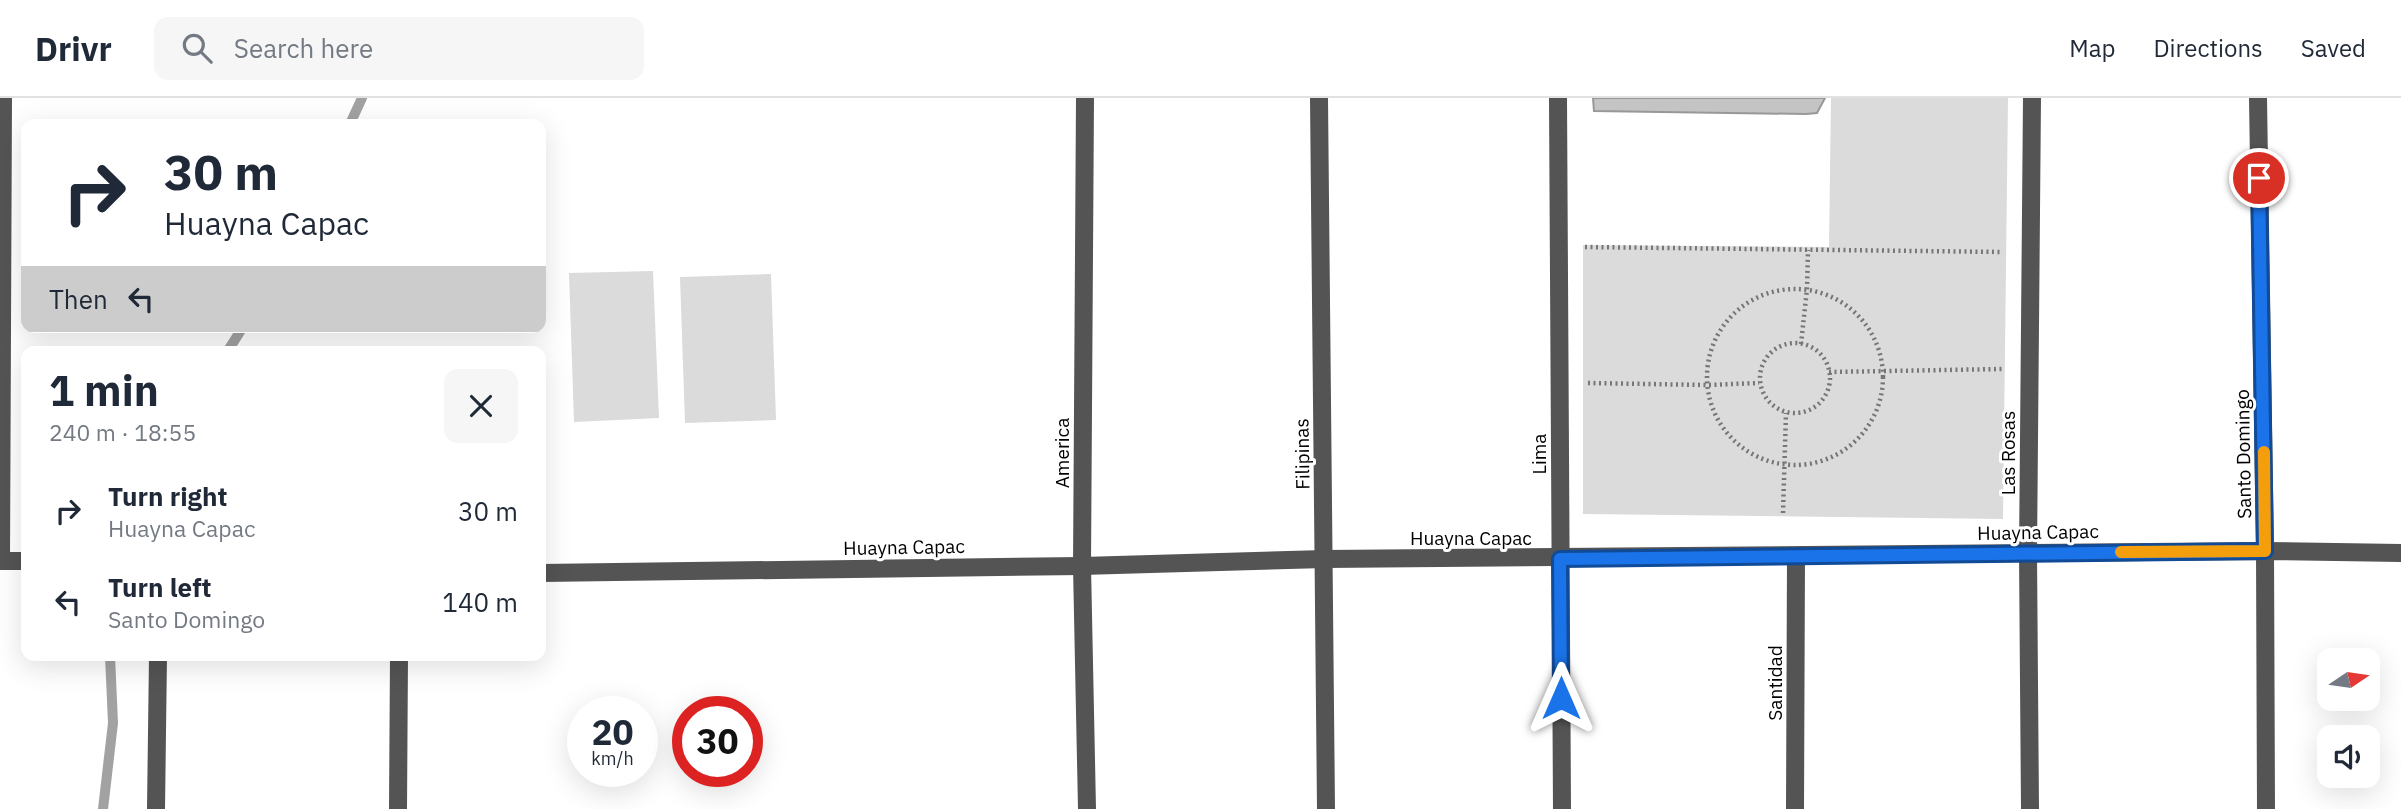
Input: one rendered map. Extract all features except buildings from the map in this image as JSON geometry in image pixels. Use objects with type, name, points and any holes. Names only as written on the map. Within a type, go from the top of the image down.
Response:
[{"type":"street","points":[[3,98],[1,561],[21,561]]},
{"type":"street","name":"America","points":[[1085,98],[1082,566],[1087,809]]},
{"type":"street","name":"Filipinas","points":[[1319,98],[1326,809]]},
{"type":"street","name":"Lima","points":[[1558,98],[1562,809]]},
{"type":"street","name":"Las Rosas","points":[[2030,809],[2028,552],[2032,98]]},
{"type":"street","name":"Santo Domingo","points":[[2258,98],[2266,809]]},
{"type":"street","name":"Huayna Capac","points":[[546,573],[1082,566],[1325,559],[1560,559],[2028,552],[2401,552]]},
{"type":"street","name":"Santidad","points":[[1795,809],[1796,556]]},
{"type":"street","points":[[156,809],[158,661]]},
{"type":"street","points":[[398,809],[399,661]]},
{"type":"path","points":[[1585,247],[2003,252]]},
{"type":"path","points":[[1801,344],[1808,250]]},
{"type":"path","points":[[1781,289],[1807,289],[1830,296],[1851,308],[1867,326],[1878,347],[1883,370],[1882,396],[1872,421],[1856,442],[1835,457],[1810,466],[1784,466],[1760,460],[1740,447],[1723,429],[1712,408],[1707,384],[1709,358],[1718,333],[1734,313],[1755,297],[1781,289]]},
{"type":"path","points":[[1794,342],[1801,344],[1816,349],[1824,358],[1830,380],[1828,391],[1812,409],[1802,413],[1786,412],[1770,404],[1763,394],[1759,383],[1764,360],[1782,345],[1794,342]]},
{"type":"path","points":[[1829,372],[2002,369]]},
{"type":"path","points":[[1588,383],[1759,383]]},
{"type":"path","points":[[1783,513],[1786,412]]},
{"type":"shaded area","points":[[1831,98],[2008,98],[2003,519],[1583,514],[1583,245],[1829,247]]},
{"type":"shaded area","points":[[653,271],[659,418],[574,422],[569,273]]},
{"type":"shaded area","points":[[771,274],[776,420],[685,423],[680,277]]},
{"type":"waterway","points":[[352,119],[362,98]]},
{"type":"waterway","points":[[231,346],[239,333]]},
{"type":"waterway","points":[[103,809],[113,723],[110,661]]},
{"type":"slow traffic","points":[[2121,552],[2265,551],[2264,452]]},
{"type":"route","points":[[1561,698],[1560,559],[2265,551],[2259,178]]}]
